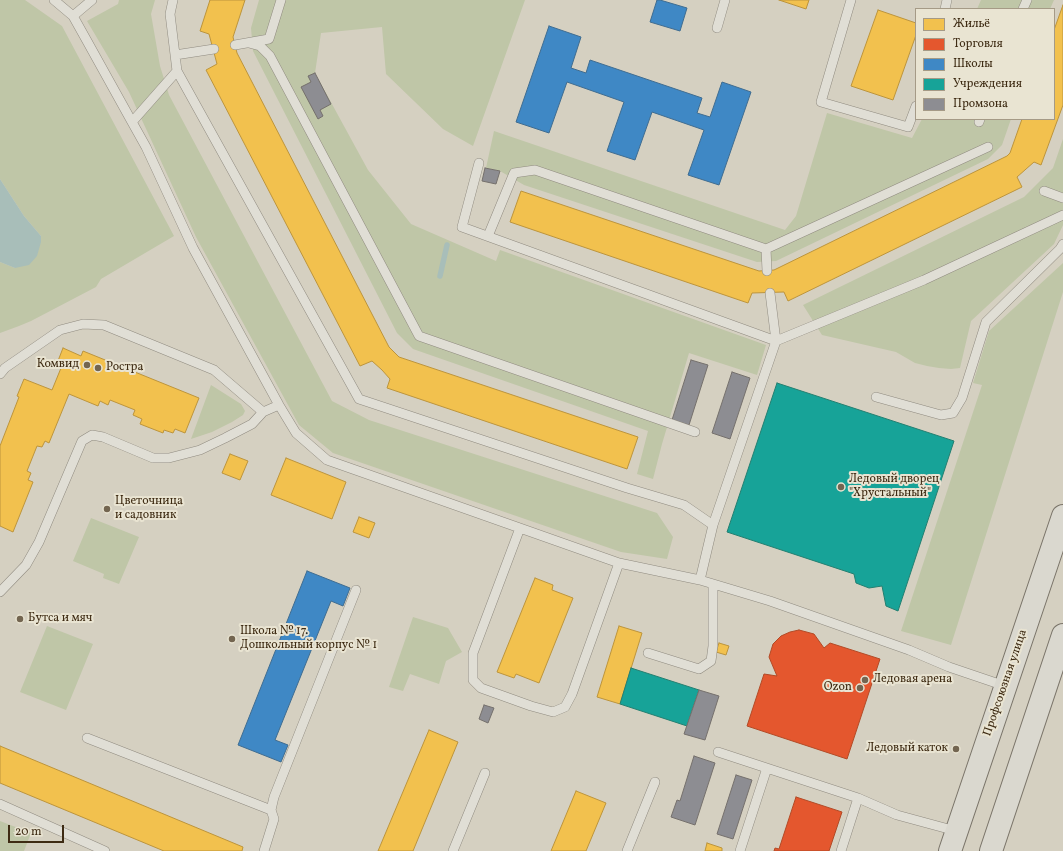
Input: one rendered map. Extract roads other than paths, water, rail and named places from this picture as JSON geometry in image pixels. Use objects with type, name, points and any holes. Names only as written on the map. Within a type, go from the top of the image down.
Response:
[{"type":"main road","name":"Профсоюзная улица","points":[[953,841],[1063,516]]},
{"type":"main road","points":[[991,851],[1063,635]]},
{"type":"lane","points":[[54,0],[73,16],[87,40],[146,148],[193,248],[279,405],[296,433],[328,460],[619,563],[700,580],[770,601],[909,650],[949,667],[1005,686]]},
{"type":"lane","points":[[73,16],[92,0]]},
{"type":"lane","points":[[173,0],[170,14],[177,71],[359,400],[684,505],[712,525]]},
{"type":"lane","points":[[235,45],[269,39],[281,0]]},
{"type":"lane","points":[[717,28],[725,0]]},
{"type":"lane","points":[[851,0],[821,102],[908,127],[915,109]]},
{"type":"lane","points":[[249,43],[260,46],[270,56],[419,336],[695,432]]},
{"type":"lane","points":[[175,55],[214,49]]},
{"type":"lane","points":[[132,122],[177,71]]},
{"type":"lane","points":[[488,236],[514,173],[535,170],[766,249],[988,146]]},
{"type":"lane","points":[[479,163],[462,227],[776,341],[924,280],[1063,215]]},
{"type":"lane","points":[[1044,192],[1063,198]]},
{"type":"lane","points":[[876,397],[941,415],[953,413],[962,398],[986,322],[1060,249],[1063,244]]},
{"type":"lane","points":[[766,249],[767,271]]},
{"type":"lane","points":[[700,580],[712,525],[776,341],[770,292]]},
{"type":"lane","points":[[0,374],[5,368],[60,330],[83,324],[104,325],[214,370],[263,412]]},
{"type":"lane","points":[[0,592],[26,565],[35,548],[82,441],[92,435],[103,437],[153,458],[169,458],[200,450],[226,438],[252,424],[263,412],[279,405]]},
{"type":"lane","points":[[520,528],[473,653],[473,680],[482,688],[531,706],[553,712],[565,707],[572,694],[619,563]]},
{"type":"lane","points":[[648,653],[699,669],[711,661],[713,646],[713,584]]},
{"type":"lane","points":[[264,851],[274,819],[271,810],[274,797],[356,590]]},
{"type":"lane","points":[[86,738],[271,810]]},
{"type":"lane","points":[[718,752],[858,798],[953,841]]},
{"type":"lane","points":[[740,851],[767,768]]},
{"type":"lane","points":[[453,851],[485,773]]},
{"type":"lane","points":[[627,851],[655,782]]},
{"type":"lane","points":[[841,851],[858,798]]},
{"type":"lane","points":[[0,804],[105,851]]},
{"type":"water","points":[[0,179],[24,216],[41,236],[37,256],[29,265],[15,268],[0,262]]},
{"type":"waterway","points":[[440,276],[447,245]]},
{"type":"place","name":"Комвид","points":[[87,365]]},
{"type":"place","name":"Ростра","points":[[98,368]]},
{"type":"place","name":"Ледовый дворец \"Хрустальный\"","points":[[841,487]]},
{"type":"place","name":"Цветочница и садовник","points":[[107,509]]},
{"type":"place","name":"Бутса и мяч","points":[[20,619]]},
{"type":"place","name":"Школа № 17. Дошкольный корпус № 1","points":[[232,639]]},
{"type":"place","name":"Ледовая арена","points":[[865,680]]},
{"type":"place","name":"Ozon","points":[[860,688]]},
{"type":"place","name":"Ледовый каток","points":[[956,749]]}]
